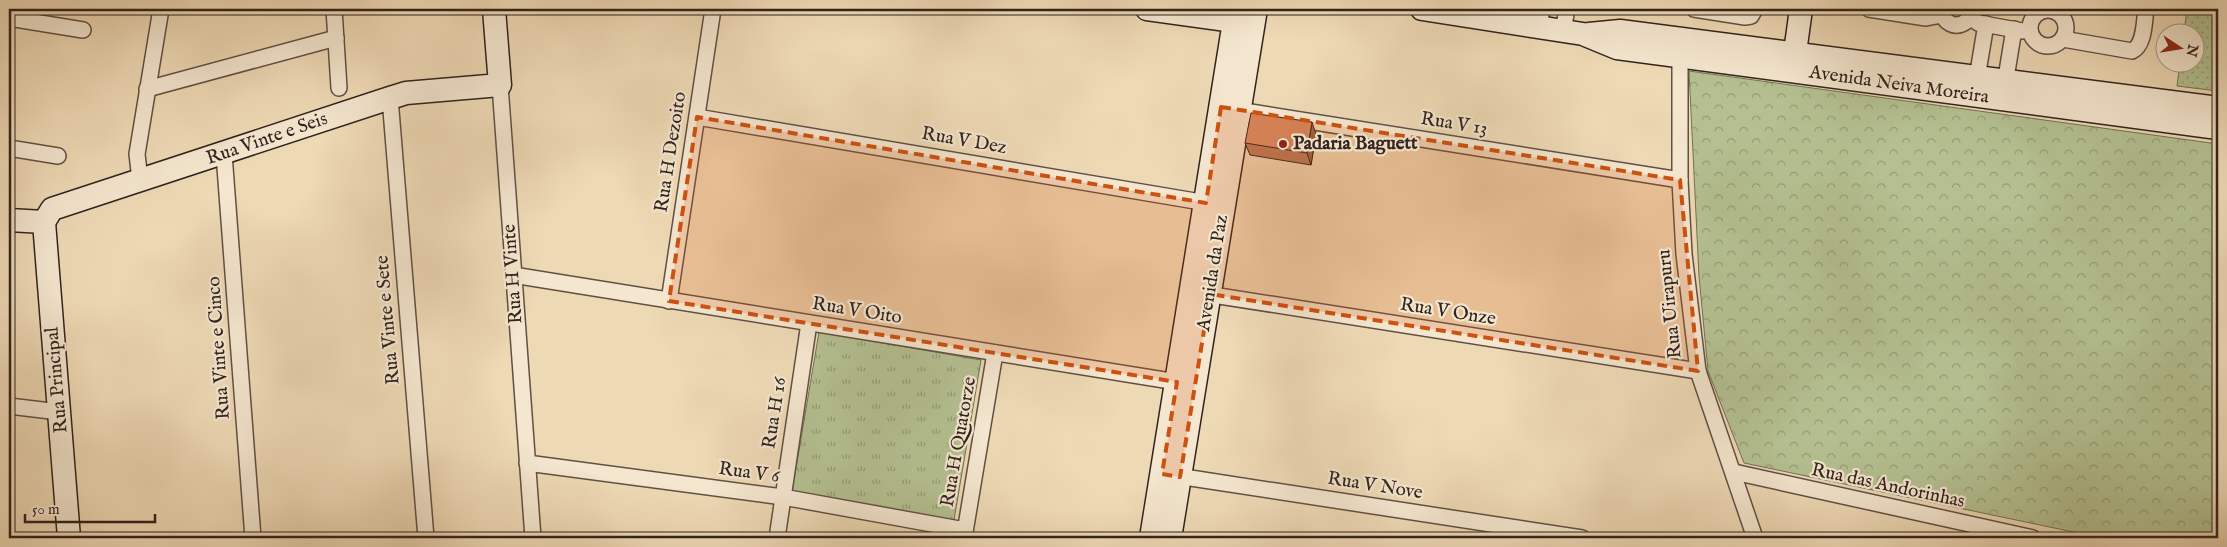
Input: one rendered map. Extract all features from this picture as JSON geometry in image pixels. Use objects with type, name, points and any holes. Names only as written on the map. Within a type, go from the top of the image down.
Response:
[{"type":"street","points":[[140,180],[137,154],[161,9]]},
{"type":"street","points":[[334,9],[339,88]]},
{"type":"street","name":"Rua H Vinte","points":[[494,9],[533,538]]},
{"type":"street","name":"Rua H Dezoito","points":[[669,301],[713,9]]},
{"type":"street","points":[[1147,9],[1246,13]]},
{"type":"street","name":"Avenida Neiva Moreira","points":[[1422,9],[1540,18],[1618,48],[1680,56],[1794,62]]},
{"type":"street","points":[[1567,9],[1573,32]]},
{"type":"street","points":[[1694,9],[1745,17],[1751,16],[1755,9]]},
{"type":"street","points":[[1794,62],[1801,9]]},
{"type":"street","points":[[1869,9],[1926,18],[1941,12],[1944,19],[1953,25],[1963,24],[1971,13],[1978,23],[2031,32]]},
{"type":"street","points":[[2063,39],[2132,51],[2138,46],[2140,41],[2146,9]]},
{"type":"street","points":[[2060,11],[2067,27],[2063,39],[2054,45],[2042,45],[2033,38],[2031,32],[2032,20],[2040,12],[2060,11]]},
{"type":"street","name":"Avenida da Paz","points":[[1151,538],[1171,475],[1246,13]]},
{"type":"street","points":[[9,18],[83,30]]},
{"type":"street","points":[[1975,86],[1986,24]]},
{"type":"street","points":[[2004,90],[2014,29]]},
{"type":"street","name":"Avenida Neiva Moreira","points":[[1573,32],[1620,31],[1794,62],[2004,90],[2218,128]]},
{"type":"street","points":[[147,89],[336,38]]},
{"type":"street","name":"Rua Uirapuru","points":[[1680,56],[1680,180],[1684,254],[1698,371],[1755,538]]},
{"type":"street","name":"Rua Vinte e Seis","points":[[44,222],[52,209],[406,93],[500,85]]},
{"type":"street","name":"Avenida Neiva Moreira","points":[[2004,90],[2218,108]]},
{"type":"street","name":"Rua Vinte e Sete","points":[[390,98],[426,538]]},
{"type":"street","name":"Rua V 13","points":[[1231,108],[1680,180]]},
{"type":"street","name":"Rua V Dez","points":[[697,117],[1215,204]]},
{"type":"street","points":[[9,148],[58,156]]},
{"type":"street","name":"Rua Vinte e Cinco","points":[[224,154],[253,538]]},
{"type":"street","points":[[9,220],[44,222]]},
{"type":"street","name":"Rua Principal","points":[[44,222],[69,538]]},
{"type":"street","name":"Rua V Oito","points":[[513,276],[1186,384]]},
{"type":"street","name":"Rua V Onze","points":[[1200,293],[1698,371]]},
{"type":"street","name":"Rua H 16","points":[[776,538],[809,323]]},
{"type":"street","name":"Rua H Quatorze","points":[[964,534],[995,353]]},
{"type":"street","points":[[9,406],[60,412]]},
{"type":"street","name":"Rua V 6","points":[[527,463],[782,497],[964,534]]},
{"type":"street","name":"Rua das Andorinhas","points":[[1734,472],[2024,537]]},
{"type":"street","name":"Avenida da Paz","points":[[1170,538],[1171,475]]},
{"type":"street","name":"Rua V Nove","points":[[1171,475],[1582,538]]},
{"type":"highlighted area","points":[[1221,107],[1680,180],[1698,371],[1210,294],[1180,477],[1162,474],[1177,382],[669,301],[697,117],[1206,203]]},
{"type":"green space","points":[[2187,9],[2218,9],[2218,91],[2177,86],[2179,72],[2204,72],[2204,22],[2185,22]]},
{"type":"green space","points":[[1689,71],[2218,144],[2218,538],[2102,538],[1744,463],[1708,371],[1699,276]]},
{"type":"green space","points":[[819,332],[981,360],[954,520],[792,492]]},
{"type":"building","points":[[1251,113],[1312,122],[1307,153],[1245,143]]},
{"type":"place","name":"Padaria Baguett","points":[[1283,144]]}]
